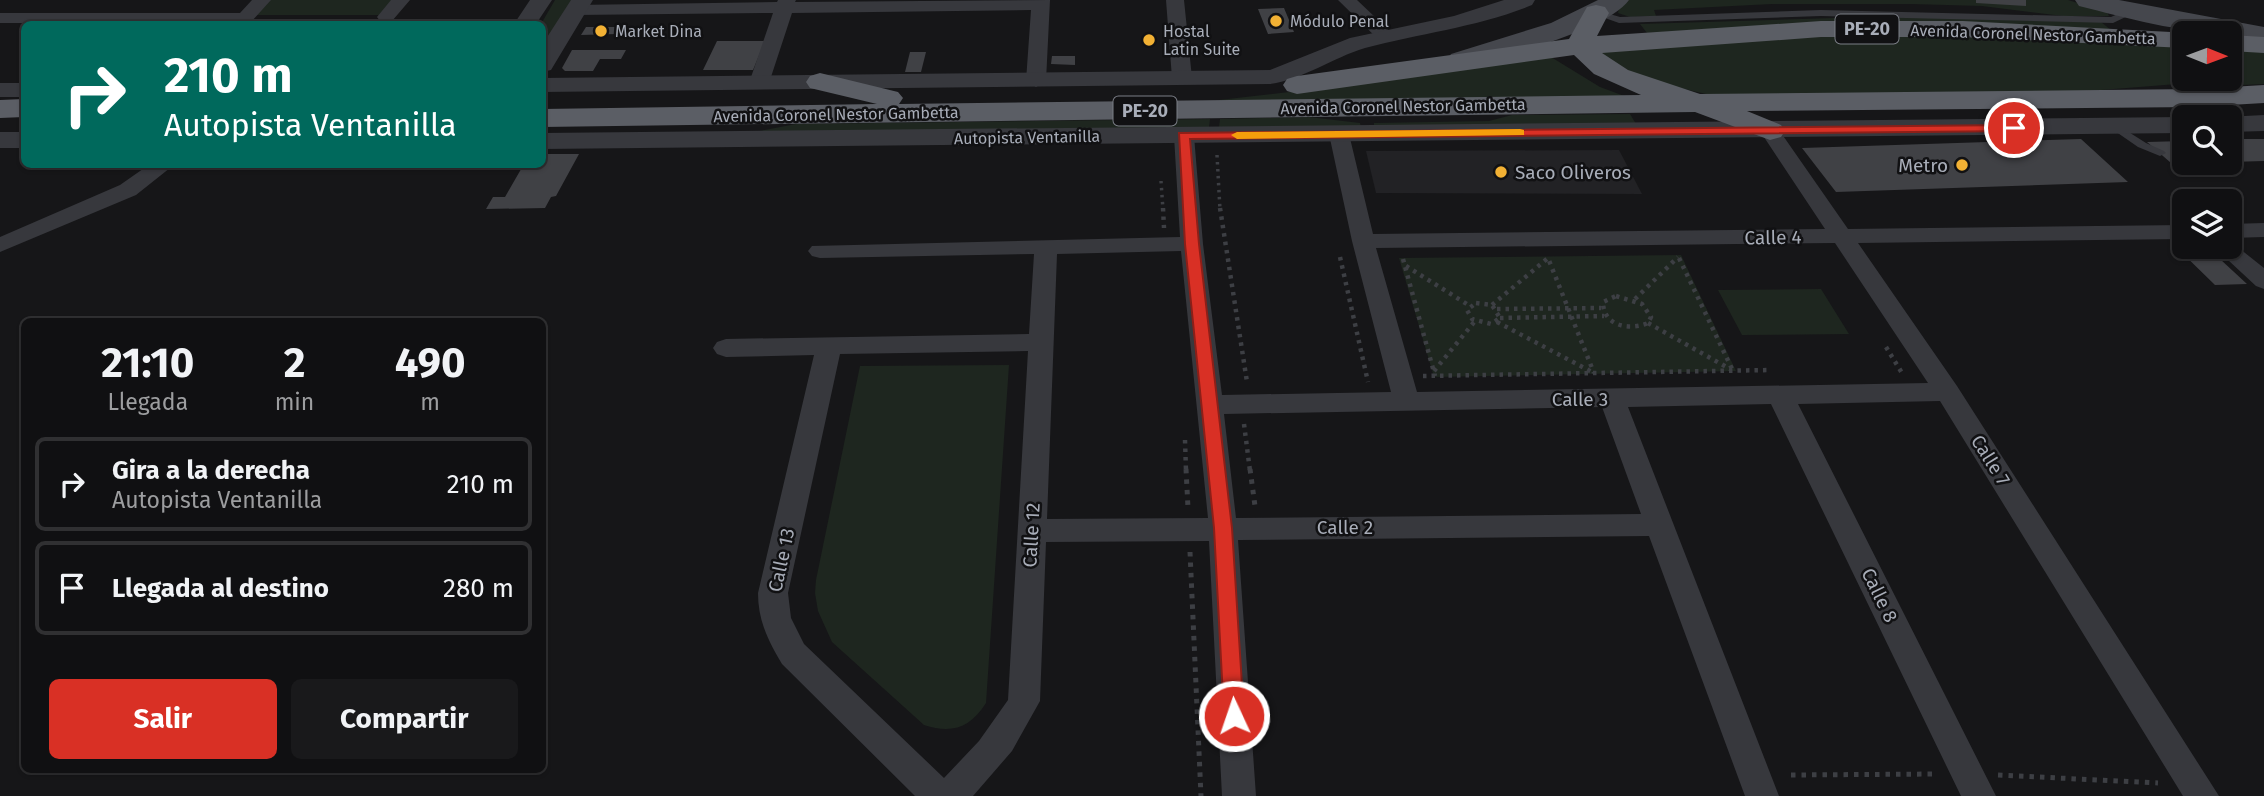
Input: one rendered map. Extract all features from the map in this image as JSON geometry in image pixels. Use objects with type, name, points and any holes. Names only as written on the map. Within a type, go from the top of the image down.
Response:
[{"type":"highway","points":[[1606,7],[1585,31],[1581,46],[1596,63],[1612,73],[1770,131]]},
{"type":"highway","points":[[2131,11],[2172,31]]},
{"type":"highway","name":"Avenida Coronel Nestor Gambetta","points":[[546,103],[1223,92],[1327,82],[1461,60],[1581,46],[1821,29],[1964,29],[2172,37]]},
{"type":"highway","points":[[2242,44],[2264,45]]},
{"type":"highway","points":[[820,82],[888,98]]},
{"type":"highway","points":[[2196,98],[2208,91]]},
{"type":"highway","name":"Avenida Coronel Nestor Gambetta","points":[[546,118],[2196,98],[2264,94]]},
{"type":"highway","points":[[0,109],[21,108]]},
{"type":"highway","points":[[666,141],[753,114]]},
{"type":"highway","points":[[0,124],[21,124]]},
{"type":"main road","points":[[2088,0],[2131,11],[2264,35]]},
{"type":"main road","points":[[1461,60],[1516,44],[1606,7]]},
{"type":"street","points":[[78,18],[98,0]]},
{"type":"street","points":[[0,18],[245,18],[262,0]]},
{"type":"street","points":[[386,17],[401,0]]},
{"type":"street","points":[[527,21],[541,0]]},
{"type":"street","points":[[1175,0],[1182,78]]},
{"type":"street","points":[[1347,0],[1387,37]]},
{"type":"street","points":[[546,85],[1280,76],[1301,70],[1333,51],[1481,15],[1524,0]]},
{"type":"street","points":[[546,58],[578,5],[1041,3],[1036,81]]},
{"type":"street","points":[[759,83],[785,4]]},
{"type":"street","points":[[0,90],[21,90]]},
{"type":"street","points":[[2242,124],[2264,123]]},
{"type":"street","name":"Autopista Ventanilla","points":[[546,141],[2172,125]]},
{"type":"street","name":"Calle 7","points":[[1770,131],[1948,392],[2202,796]]},
{"type":"street","points":[[1339,134],[1363,242],[1406,400]]},
{"type":"street","points":[[1184,136],[1192,244],[1223,528],[1240,796]]},
{"type":"street","points":[[0,140],[21,140]]},
{"type":"street","points":[[0,245],[128,190],[158,168]]},
{"type":"street","points":[[2242,231],[2264,230]]},
{"type":"street","name":"Calle 4","points":[[1363,242],[1672,250],[1843,236],[2172,232]]},
{"type":"street","points":[[820,251],[1192,244]]},
{"type":"street","name":"Calle 12","points":[[950,796],[996,749],[1013,725],[1024,701],[1039,342],[1046,247]]},
{"type":"street","points":[[2239,259],[2264,281]]},
{"type":"street","points":[[726,348],[1039,342]]},
{"type":"street","name":"Calle 13","points":[[829,346],[772,593],[772,615],[793,654],[939,796]]},
{"type":"street","name":"Calle 3","points":[[1211,405],[1612,399],[1777,383],[1948,392]]},
{"type":"street","name":"Calle 8","points":[[1777,383],[1982,785]]},
{"type":"street","points":[[1612,399],[1762,796]]},
{"type":"street","name":"Calle 2","points":[[1031,531],[1659,525]]},
{"type":"lane","points":[[1606,7],[1619,20],[1884,13],[2113,20],[2131,11]]},
{"type":"lane","points":[[2116,127],[2160,153]]},
{"type":"path","points":[[1217,151],[1220,207],[1248,389]]},
{"type":"path","points":[[1635,299],[1672,250],[1733,371]]},
{"type":"path","points":[[1534,258],[1561,258]]},
{"type":"path","points":[[1548,258],[1594,373]]},
{"type":"path","points":[[1492,305],[1548,258]]},
{"type":"path","points":[[1416,259],[1403,259],[1435,376],[1733,371]]},
{"type":"path","points":[[1404,265],[1470,306]]},
{"type":"path","points":[[1470,306],[1468,315],[1484,324],[1498,320],[1604,316],[1621,326],[1642,327],[1651,317],[1650,311],[1635,299],[1616,296],[1603,302],[1601,308],[1604,316]]},
{"type":"path","points":[[1470,306],[1476,303],[1492,305],[1497,309],[1601,308]]},
{"type":"path","points":[[1497,309],[1498,320]]},
{"type":"path","points":[[1498,320],[1594,373]]},
{"type":"path","points":[[1434,371],[1475,321]]},
{"type":"path","points":[[1648,323],[1733,371],[1777,383]]},
{"type":"path","points":[[1885,369],[1899,369]]},
{"type":"path","points":[[1243,413],[1257,518]]},
{"type":"path","points":[[1190,537],[1201,796]]},
{"type":"path","points":[[1791,775],[1951,774]]},
{"type":"path","points":[[1982,785],[2158,783]]},
{"type":"shaded area","points":[[269,0],[395,0],[383,15],[254,15]]},
{"type":"shaded area","points":[[555,0],[572,0],[546,44],[546,21],[543,21]]},
{"type":"shaded area","points":[[1625,0],[2068,0],[2107,12],[2109,16],[2063,16],[1982,6],[1772,4],[1654,10],[1656,16],[1630,17],[1618,13],[1620,4]]},
{"type":"shaded area","points":[[1898,16],[2101,22],[2111,30],[1780,25],[1647,33],[1640,24]]},
{"type":"shaded area","points":[[1889,34],[2168,44],[2172,45],[2172,84],[2089,91],[1715,96],[1649,81],[1600,57],[1601,51],[1676,42]]},
{"type":"shaded area","points":[[2242,50],[2264,51],[2264,84],[2242,85]]},
{"type":"shaded area","points":[[1551,57],[1600,87],[1627,97],[1221,104],[1219,100],[1315,89]]},
{"type":"shaded area","points":[[1630,114],[1636,124],[1374,127],[1374,123],[1489,121],[1512,115]]},
{"type":"shaded area","points":[[1309,117],[1360,123],[1361,127],[1219,128],[1220,119]]},
{"type":"shaded area","points":[[1210,119],[1209,128],[744,134],[796,124]]},
{"type":"shaded area","name":"Saco Oliveros","points":[[1619,150],[1642,194],[1376,193],[1366,151]]},
{"type":"shaded area","points":[[1681,255],[1736,371],[1434,377],[1399,258]]},
{"type":"shaded area","points":[[1821,289],[1849,334],[1742,335],[1718,290]]},
{"type":"shaded area","points":[[1009,365],[986,703],[974,718],[960,727],[934,728],[924,725],[832,642],[818,611],[816,580],[860,366]]},
{"type":"building","points":[[1976,0],[2026,0],[2026,6],[1976,3]]},
{"type":"building","name":"Módulo Penal","points":[[1284,8],[1294,32],[1268,34],[1258,9]]},
{"type":"building","name":"Market Dina","points":[[586,27],[621,27],[617,34],[581,35]]},
{"type":"building","points":[[717,41],[765,41],[753,70],[703,70]]},
{"type":"building","points":[[572,50],[626,50],[621,59],[600,59],[593,71],[565,71],[562,68]]},
{"type":"building","points":[[910,52],[926,52],[921,72],[905,72]]},
{"type":"building","points":[[1052,56],[1075,56],[1075,65],[1051,64]]},
{"type":"building","name":"Metro","points":[[2081,139],[2128,182],[1836,192],[1802,148]]},
{"type":"building","points":[[2242,139],[2264,139],[2264,161],[2242,162]]},
{"type":"building","points":[[2172,141],[2172,163],[2171,163],[2147,142]]},
{"type":"building","points":[[546,154],[579,154],[556,196],[551,197],[545,208],[486,209],[493,197],[505,197],[522,168],[546,168]]},
{"type":"building","points":[[2188,259],[2220,259],[2247,284],[2215,285]]},
{"type":"slow traffic","points":[[1237,135],[1520,133]]},
{"type":"place","name":"Módulo Penal","points":[[1276,21]]},
{"type":"place","name":"Market Dina","points":[[601,31]]},
{"type":"place","name":"Hostal Latin Suite","points":[[1149,40]]},
{"type":"place","name":"Metro","points":[[1962,165]]},
{"type":"place","name":"Saco Oliveros","points":[[1501,172]]},
{"type":"route","points":[[1234,716],[1223,528],[1192,244],[1184,136],[2014,128]]}]
